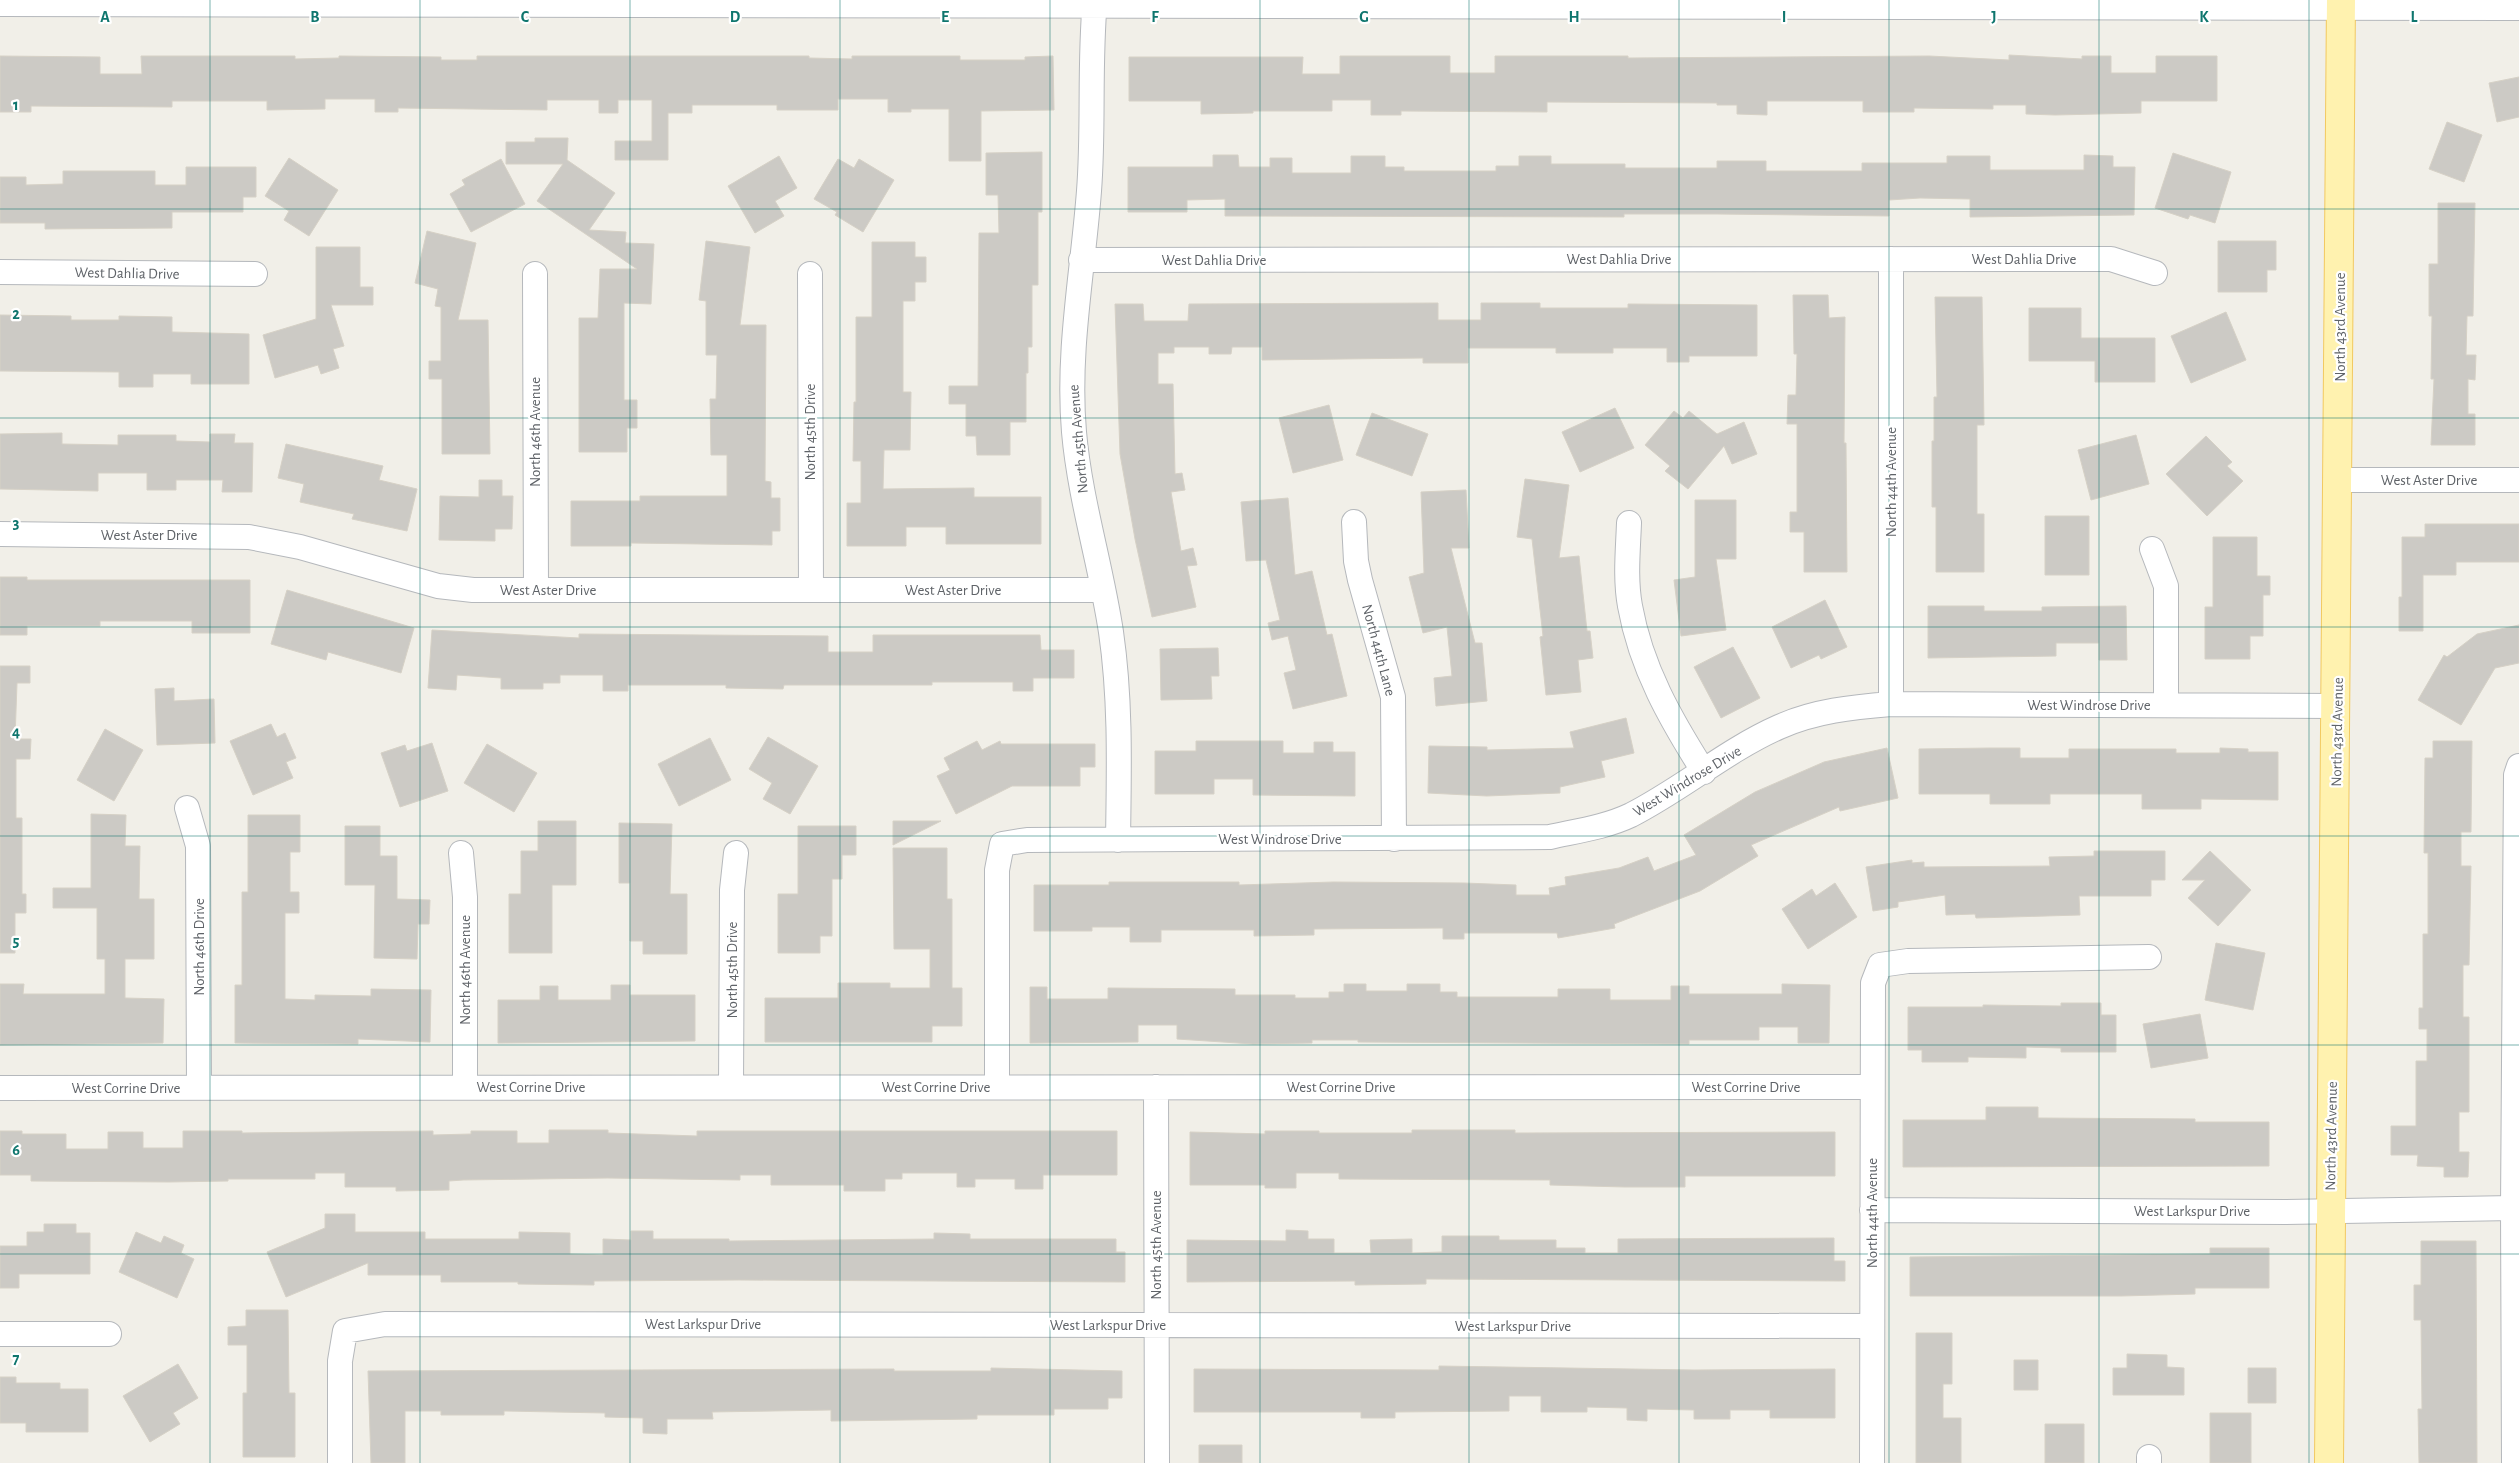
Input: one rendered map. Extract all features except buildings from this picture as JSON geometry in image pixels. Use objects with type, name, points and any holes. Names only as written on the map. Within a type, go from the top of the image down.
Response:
[{"type":"main road","name":"North 43rd Avenue","points":[[2329,1463],[2330,1212],[2339,480],[2341,4]]},
{"type":"street","points":[[0,4],[1094,3],[1899,6],[2341,4],[2519,8]]},
{"type":"street","name":"North 45th Avenue","points":[[1094,3],[1091,44],[1089,191],[1081,260],[1072,373],[1074,432],[1085,511],[1110,631],[1119,701],[1118,840]]},
{"type":"street","name":"North 44th Avenue","points":[[1890,704],[1891,259]]},
{"type":"street","name":"West Dahlia Drive","points":[[1081,260],[2111,259],[2155,273]]},
{"type":"street","name":"West Dahlia Drive","points":[[0,272],[255,274]]},
{"type":"street","name":"North 46th Avenue","points":[[535,274],[536,590]]},
{"type":"street","name":"North 45th Drive","points":[[810,274],[810,590]]},
{"type":"street","name":"West Aster Drive","points":[[2339,480],[2519,480]]},
{"type":"street","name":"North 44th Lane","points":[[1354,522],[1358,570],[1393,697],[1394,839]]},
{"type":"street","points":[[1629,523],[1627,561],[1630,606],[1646,667],[1672,721],[1704,772]]},
{"type":"street","name":"West Aster Drive","points":[[0,534],[249,537],[300,547],[438,586],[473,590],[1102,590]]},
{"type":"street","points":[[2152,549],[2166,586],[2166,705]]},
{"type":"street","name":"West Windrose Drive","points":[[997,1087],[997,870],[1002,844],[1027,840],[1550,837],[1584,830],[1629,816],[1779,727],[1845,708],[1890,704],[2337,706]]},
{"type":"street","points":[[2514,1463],[2513,1208],[2518,943],[2516,776],[2519,766]]},
{"type":"street","name":"North 46th Drive","points":[[187,808],[198,846],[199,1088]]},
{"type":"street","name":"North 46th Avenue","points":[[461,853],[465,897],[465,1087]]},
{"type":"street","name":"North 45th Drive","points":[[731,1087],[732,890],[736,853]]},
{"type":"street","name":"North 44th Avenue","points":[[1872,1463],[1873,983],[1880,965],[1908,961],[2149,957]]},
{"type":"street","name":"West Corrine Drive","points":[[0,1088],[1872,1086]]},
{"type":"street","name":"North 45th Avenue","points":[[1156,1087],[1157,1463]]},
{"type":"street","name":"West Larkspur Drive","points":[[1872,1210],[2330,1212],[2513,1208]]},
{"type":"street","name":"West Larkspur Drive","points":[[340,1463],[340,1362],[345,1331],[385,1324],[1871,1326]]},
{"type":"street","points":[[0,1334],[108,1334]]}]
